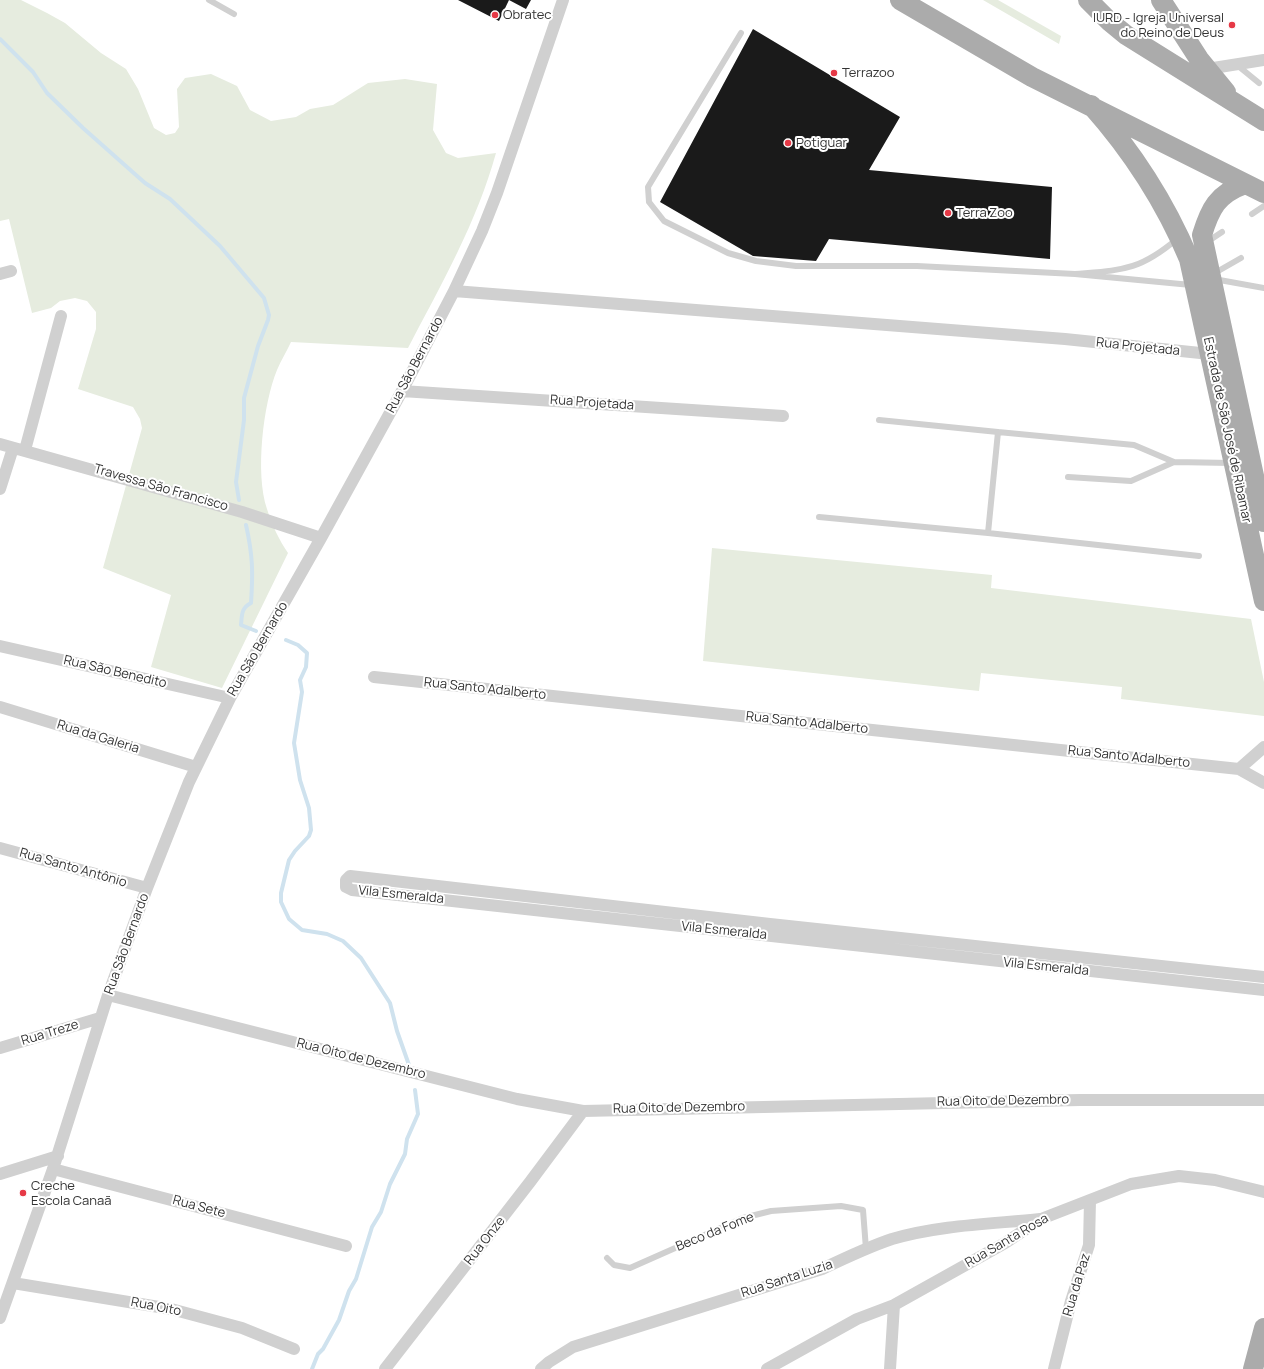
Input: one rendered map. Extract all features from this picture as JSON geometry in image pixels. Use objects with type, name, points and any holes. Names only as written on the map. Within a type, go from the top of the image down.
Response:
[{"type":"main road","points":[[900,0],[1032,77],[1091,105],[1245,184],[1263,205]]},
{"type":"main road","points":[[1088,0],[1109,21],[1126,35],[1264,121]]},
{"type":"main road","points":[[1162,0],[1207,69],[1240,106]]},
{"type":"main road","name":"Estrada de São José de Ribamar","points":[[1091,105],[1123,144],[1160,198],[1180,237],[1189,259],[1206,279],[1262,501],[1264,522]]},
{"type":"main road","points":[[1203,240],[1211,209],[1218,200],[1230,190],[1245,184]]},
{"type":"main road","name":"Estrada de São José de Ribamar","points":[[1203,240],[1210,354],[1264,601]]},
{"type":"main road","points":[[1253,1369],[1264,1328]]},
{"type":"main road","points":[[1258,1369],[1264,1361]]},
{"type":"street","name":"Rua São Bernardo","points":[[0,1318],[3,1301],[13,1283],[58,1156],[108,995],[147,888],[196,767],[230,698],[321,538],[454,291],[482,231],[497,193],[563,0]]},
{"type":"street","points":[[1207,69],[1264,60]]},
{"type":"street","name":"Rua Projetada","points":[[454,291],[1065,339],[1210,354]]},
{"type":"street","points":[[0,489],[19,449],[61,316]]},
{"type":"street","name":"Rua Projetada","points":[[402,390],[783,416]]},
{"type":"street","name":"Travessa São Francisco","points":[[0,444],[242,512],[321,538]]},
{"type":"street","name":"Rua São Benedito","points":[[0,646],[230,698]]},
{"type":"street","name":"Rua Santo Adalberto","points":[[374,677],[1239,769],[1264,783]]},
{"type":"street","name":"Rua da Galeria","points":[[0,707],[196,767]]},
{"type":"street","points":[[1239,769],[1264,747]]},
{"type":"street","name":"Rua Santo Antônio","points":[[0,848],[147,888]]},
{"type":"street","name":"Vila Esmeralda","points":[[1264,977],[1030,952],[838,937],[352,890],[346,887],[346,880],[350,876],[838,937],[1027,965],[1264,990]]},
{"type":"street","points":[[1027,965],[1030,952]]},
{"type":"street","points":[[1150,978],[1151,964]]},
{"type":"street","name":"Rua Oito de Dezembro","points":[[108,995],[517,1099],[583,1110],[1064,1100],[1264,1100]]},
{"type":"street","name":"Rua Treze","points":[[0,1048],[100,1018]]},
{"type":"street","name":"Rua Onze","points":[[385,1369],[530,1182],[583,1110]]},
{"type":"street","points":[[0,1174],[58,1156]]},
{"type":"street","name":"Rua Sete","points":[[53,1169],[346,1246]]},
{"type":"street","name":"Rua Santa Rosa","points":[[766,1369],[857,1319],[894,1305],[1005,1243],[1041,1219],[1131,1184],[1179,1176],[1215,1180],[1264,1192]]},
{"type":"street","name":"Rua da Paz","points":[[1054,1369],[1071,1301],[1089,1245],[1090,1200]]},
{"type":"street","name":"Rua Santa Luzia","points":[[541,1369],[549,1362],[573,1347],[822,1270],[866,1249],[917,1233],[959,1226],[1041,1219]]},
{"type":"street","name":"Rua Oito","points":[[13,1283],[171,1309],[242,1328],[294,1349]]},
{"type":"street","points":[[890,1369],[894,1305]]},
{"type":"lane","points":[[209,0],[234,14]]},
{"type":"lane","points":[[742,33],[648,187],[649,202],[664,220],[728,253],[762,262],[796,266],[924,267],[1206,279],[1264,288]]},
{"type":"lane","points":[[1236,64],[1259,83]]},
{"type":"lane","points":[[1252,214],[1263,205]]},
{"type":"lane","points":[[1203,240],[1222,232]]},
{"type":"lane","points":[[1074,274],[1133,267],[1162,252],[1180,237]]},
{"type":"lane","points":[[1206,279],[1241,258]]},
{"type":"lane","points":[[879,420],[1134,445],[1174,462],[1235,463]]},
{"type":"lane","points":[[988,533],[998,432]]},
{"type":"lane","points":[[1068,477],[1131,481],[1174,462]]},
{"type":"lane","points":[[819,517],[988,533],[1199,556]]},
{"type":"lane","name":"Beco da Fome","points":[[607,1258],[614,1265],[630,1268],[743,1218],[771,1211],[841,1206],[863,1210],[866,1249]]},
{"type":"shaded area","points":[[0,0],[21,0],[47,13],[65,23],[101,53],[126,69],[138,89],[154,128],[166,135],[175,133],[179,127],[177,89],[185,78],[211,74],[237,86],[250,110],[271,121],[296,117],[310,109],[333,105],[368,83],[405,79],[437,84],[433,130],[446,153],[458,158],[496,153],[479,204],[469,228],[408,348],[291,342],[280,363],[272,384],[268,401],[262,439],[261,459],[263,494],[267,509],[273,527],[288,553],[222,688],[151,667],[171,595],[103,568],[142,428],[140,419],[133,407],[78,389],[96,329],[96,312],[87,301],[75,298],[60,301],[51,308],[32,313],[9,219],[0,221]]},
{"type":"shaded area","points":[[983,0],[998,0],[1061,36],[1059,44]]},
{"type":"shaded area","points":[[712,548],[992,575],[991,588],[1251,619],[1264,682],[1264,716],[1121,699],[1122,687],[981,673],[979,691],[703,661]]},
{"type":"building","name":"Obratec","points":[[458,0],[509,0],[499,21]]},
{"type":"building","points":[[509,0],[531,0],[526,9]]},
{"type":"building","name":"Potiguar","points":[[753,29],[900,117],[869,170],[1052,187],[1050,259],[829,239],[816,261],[753,256],[660,202]]},
{"type":"waterway","points":[[0,39],[33,72],[47,93],[83,128],[145,183],[170,199],[220,246],[264,298],[269,315],[258,346],[244,398],[244,420],[236,482],[239,500]]},
{"type":"waterway","points":[[246,525],[251,555],[252,592],[251,603],[245,607],[241,625],[256,631]]},
{"type":"waterway","points":[[286,640],[298,645],[307,653],[306,667],[300,680],[302,692],[294,743],[300,780],[309,808],[311,830],[309,836],[289,860],[281,893],[281,902],[289,919],[302,930],[327,934],[343,941],[361,958],[390,1003],[397,1031],[409,1065]]},
{"type":"waterway","points":[[312,1369],[318,1354],[323,1349],[339,1320],[349,1291],[356,1279],[372,1227],[381,1212],[390,1184],[405,1154],[407,1139],[418,1114],[415,1090]]},
{"type":"place","name":"Obratec","points":[[495,15]]},
{"type":"place","name":"IURD - Igreja Universal do Reino de Deus","points":[[1232,25]]},
{"type":"place","name":"Terrazoo","points":[[834,73]]},
{"type":"place","name":"Potiguar","points":[[788,143]]},
{"type":"place","name":"Terra Zoo","points":[[948,213]]},
{"type":"place","name":"Creche Escola Canaã","points":[[23,1193]]}]
